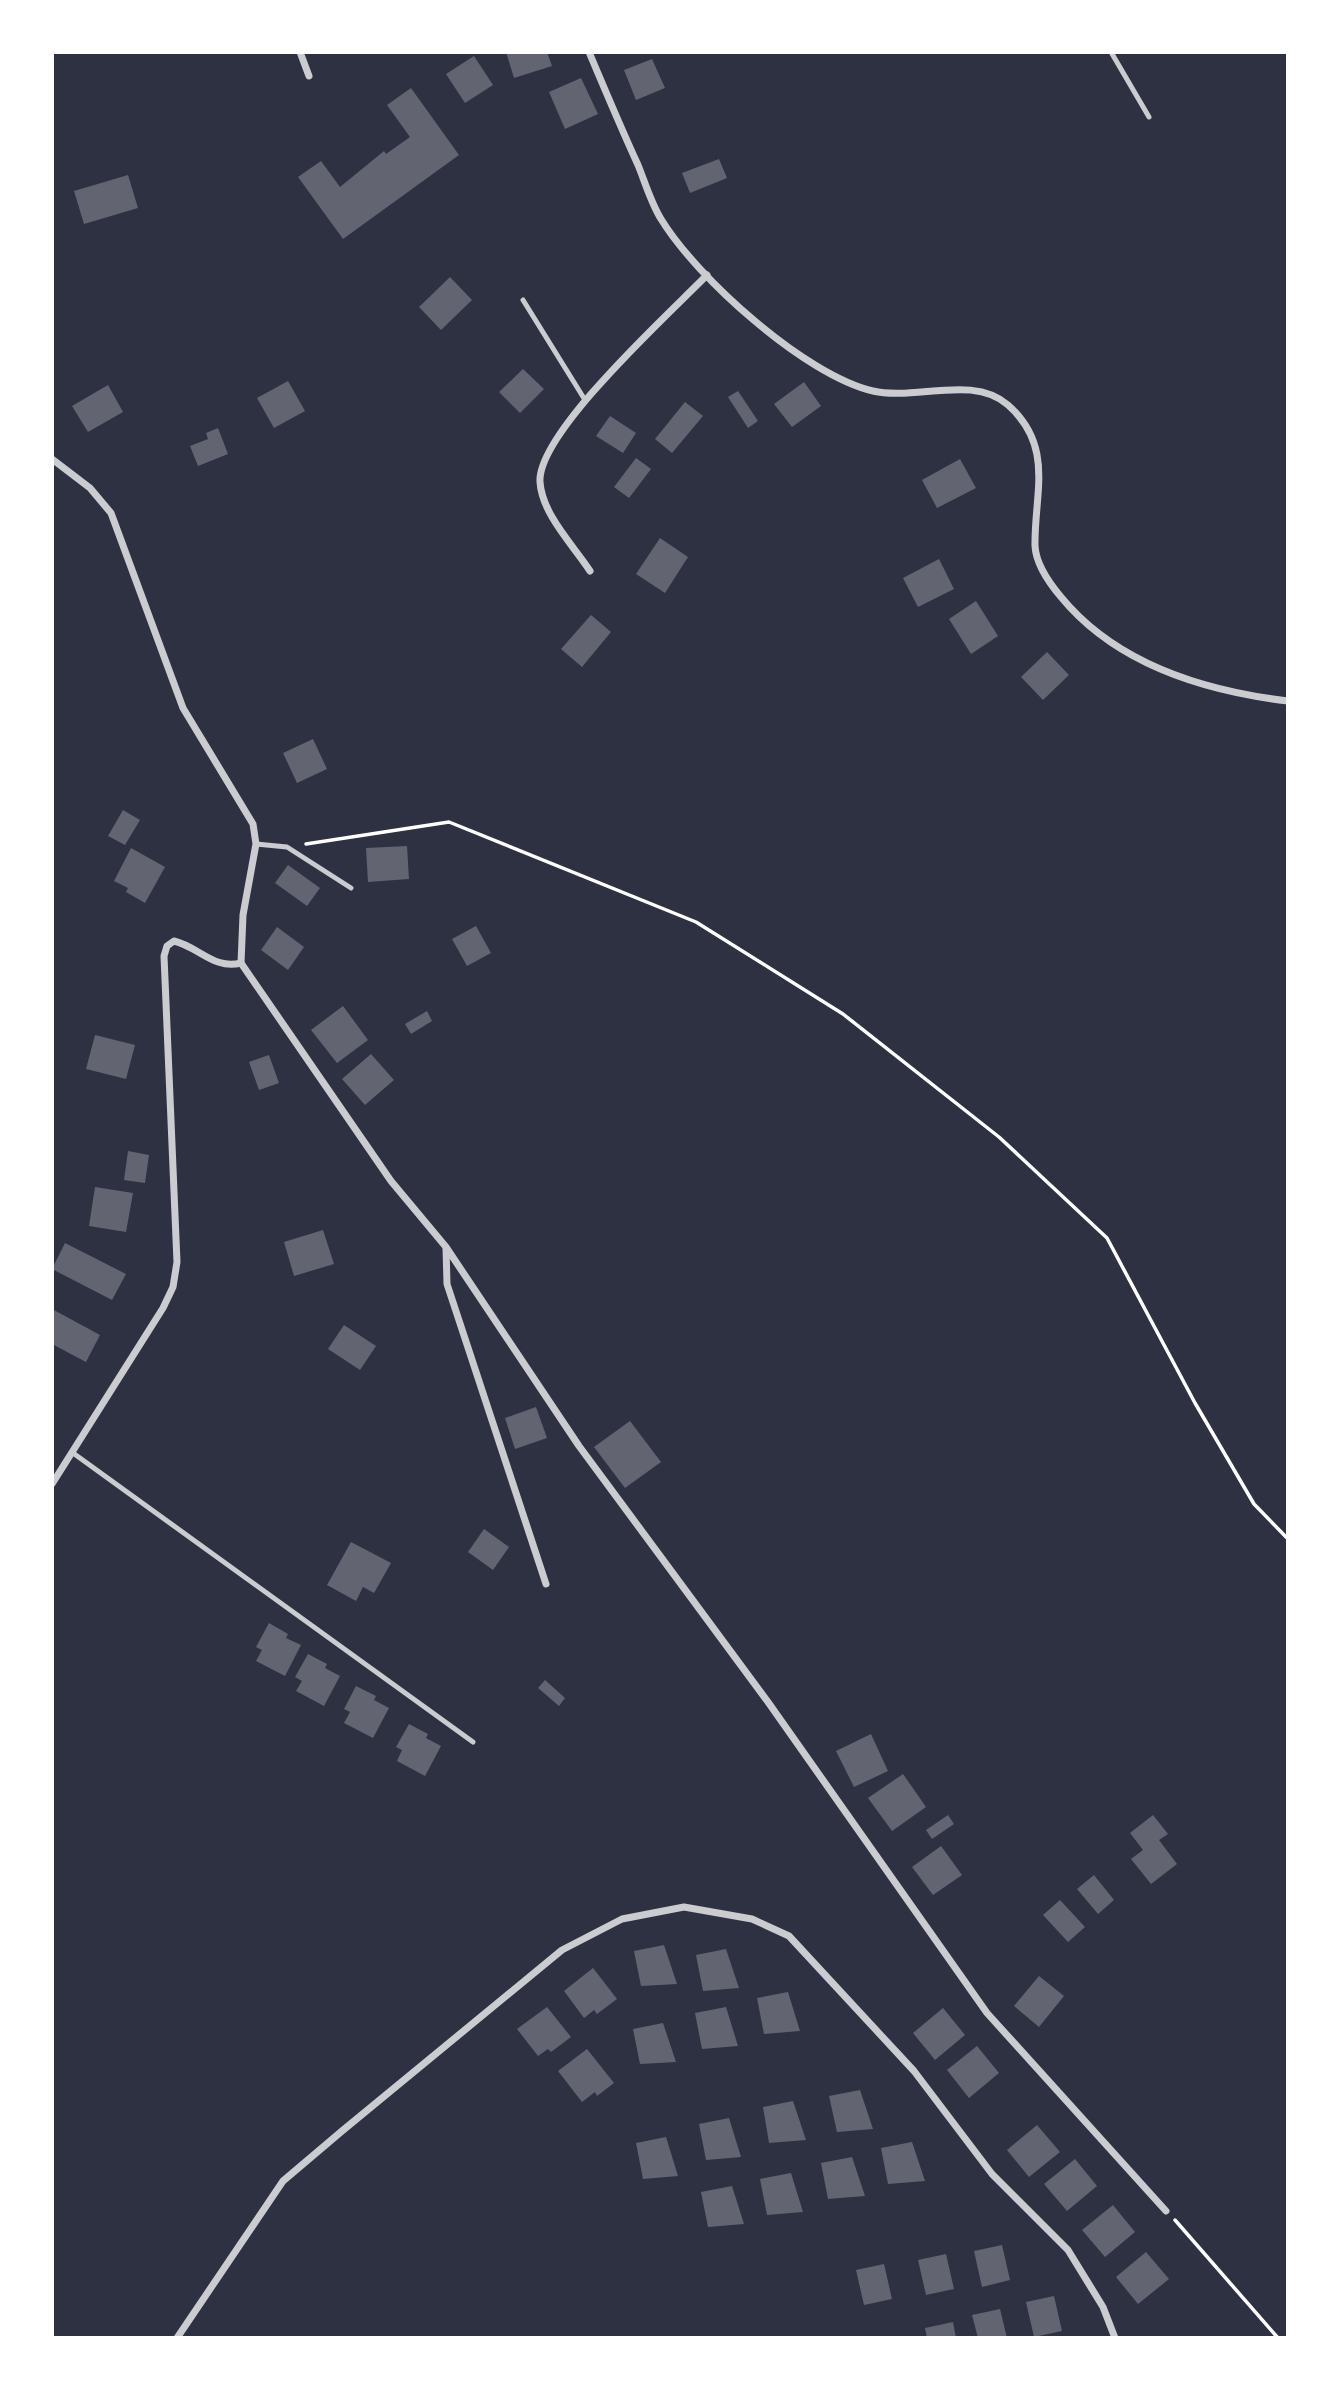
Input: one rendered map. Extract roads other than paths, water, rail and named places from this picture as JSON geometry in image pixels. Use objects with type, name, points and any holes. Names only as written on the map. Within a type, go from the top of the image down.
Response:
[{"type":"street","points":[[300,52],[309,76]]},
{"type":"street","points":[[589,52],[661,219],[707,275],[766,330],[816,365],[853,384],[874,391],[967,390],[998,397],[1022,422],[1038,455],[1041,485],[1035,545],[1037,558],[1052,587],[1076,615],[1098,636],[1178,676],[1237,695],[1287,701]]},
{"type":"street","points":[[590,570],[542,496],[540,480],[544,460],[585,400],[707,275]]},
{"type":"street","points":[[52,459],[90,488],[111,513],[183,708],[253,824],[256,844],[243,915],[241,964],[390,1181],[446,1247],[579,1446],[768,1702],[987,2013],[1166,2211]]},
{"type":"street","points":[[52,1484],[163,1308],[173,1287],[177,1262],[164,956],[167,946],[174,941],[186,943],[215,962],[230,966],[241,964]]},
{"type":"street","points":[[446,1247],[447,1284],[546,1584]]},
{"type":"street","points":[[177,2337],[283,2181],[323,2147],[562,1950],[622,1919],[684,1907],[752,1919],[789,1936],[914,2071],[992,2174],[1068,2250],[1103,2307],[1115,2337]]},
{"type":"lane","points":[[1111,52],[1149,117]]},
{"type":"lane","points":[[523,300],[585,400]]},
{"type":"lane","points":[[256,844],[287,848],[351,888]]},
{"type":"lane","points":[[73,1453],[473,1742]]}]
